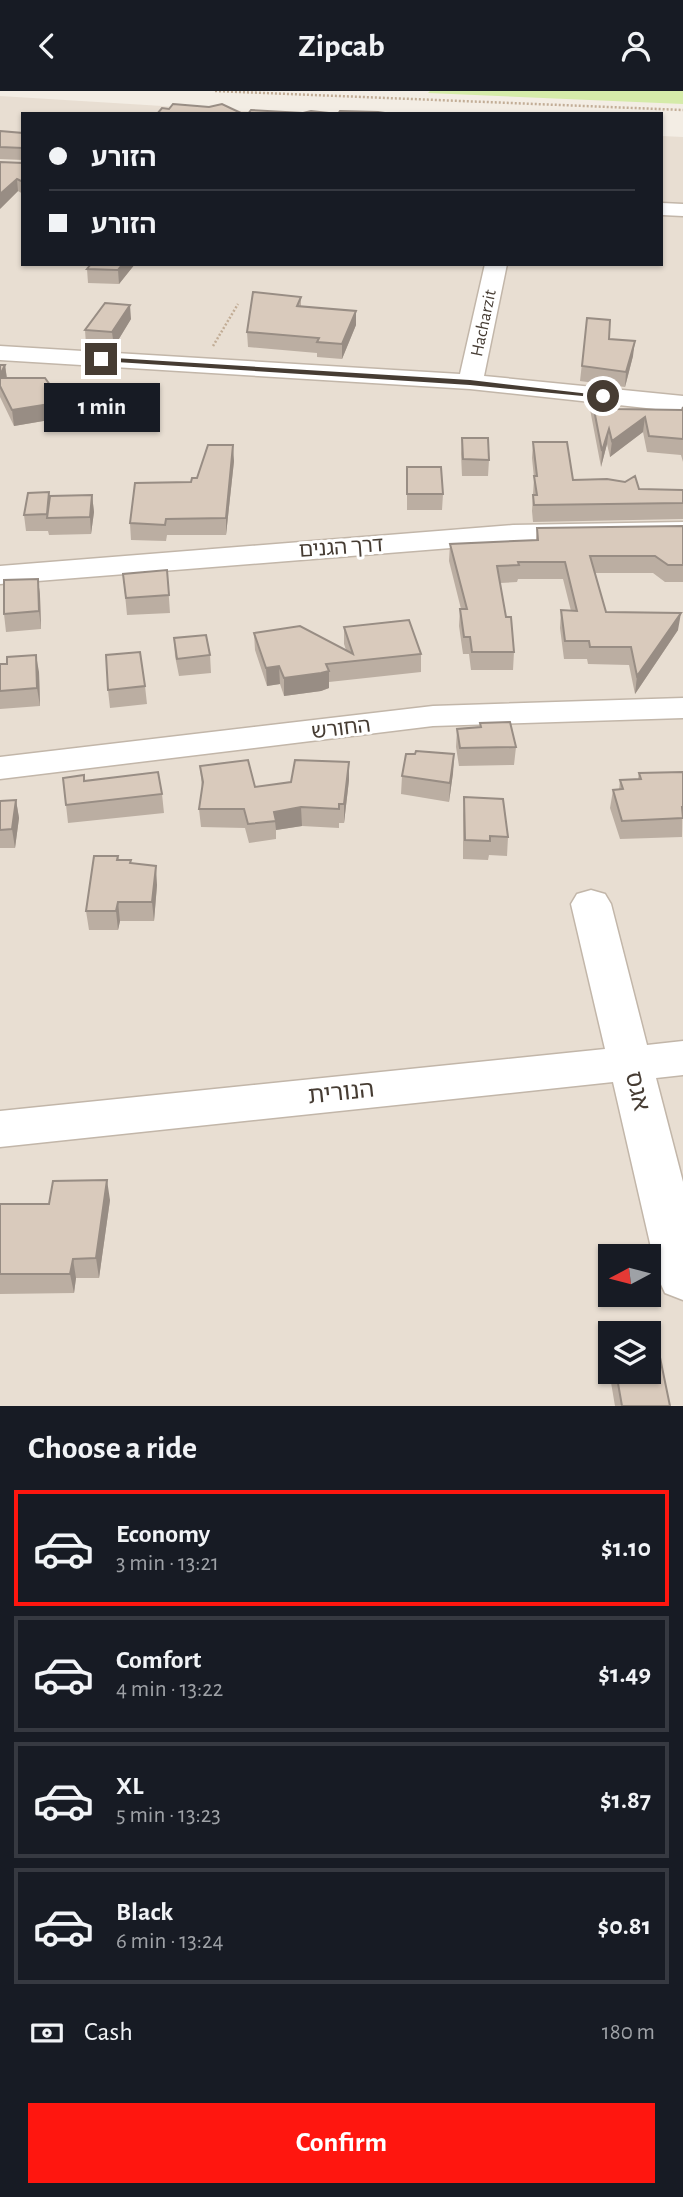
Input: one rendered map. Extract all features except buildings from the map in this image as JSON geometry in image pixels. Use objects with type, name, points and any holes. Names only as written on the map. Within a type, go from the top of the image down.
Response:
[{"type":"street","points":[[663,209],[683,210]]},
{"type":"street","name":"Hacharzit","points":[[470,382],[496,266]]},
{"type":"street","points":[[0,353],[470,382],[683,404]]},
{"type":"street","name":"דרך הגנים","points":[[0,575],[513,534],[683,531]]},
{"type":"street","name":"החורש","points":[[0,768],[433,716],[683,708]]},
{"type":"street","name":"אגס","points":[[591,904],[683,1278]]},
{"type":"street","name":"הנורית","points":[[0,1129],[683,1058]]},
{"type":"path","points":[[215,91],[683,110]]},
{"type":"path","points":[[201,365],[237,304]]},
{"type":"shaded area","points":[[0,96],[261,112],[21,112],[21,266],[663,266],[663,136],[683,137],[683,1406],[0,1406]]},
{"type":"green space","points":[[683,91],[683,104],[428,93]]},
{"type":"route","points":[[101,359],[470,382],[603,396]]}]
